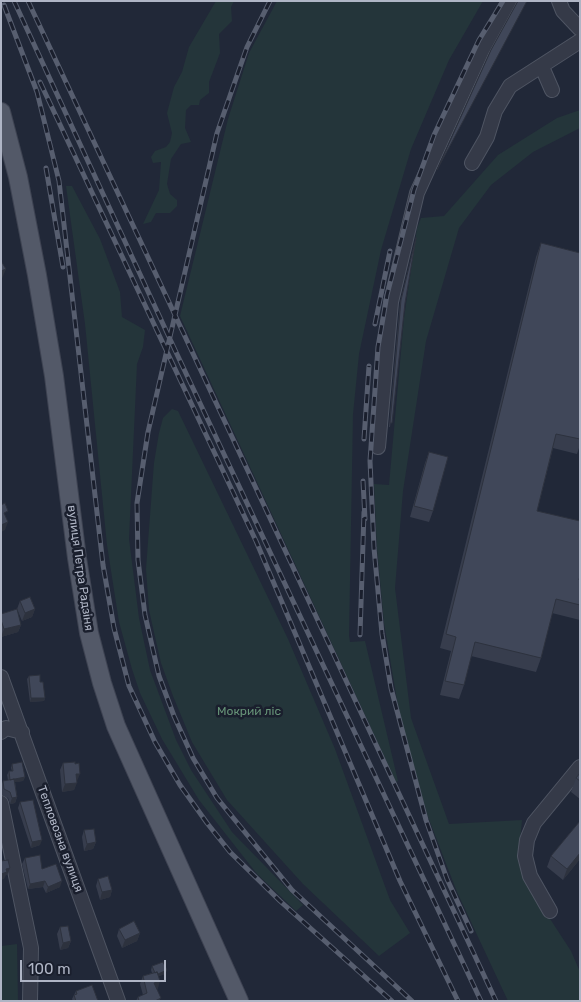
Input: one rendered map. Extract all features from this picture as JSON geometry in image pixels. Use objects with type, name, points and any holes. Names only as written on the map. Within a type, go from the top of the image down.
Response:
[{"type":"main road","name":"вулиця Петра Радзіня","points":[[1,112],[18,176],[37,275],[54,376],[77,558],[89,633],[102,682],[116,726],[239,1001]]},
{"type":"street","points":[[378,447],[391,302],[417,193],[482,50],[509,1]]},
{"type":"street","points":[[559,1],[563,11],[580,29]]},
{"type":"street","points":[[472,163],[487,137],[495,111],[510,86],[580,41]]},
{"type":"street","points":[[542,67],[552,90]]},
{"type":"street","name":"Тепловозна вулиця","points":[[3,688],[22,732],[118,1001]]},
{"type":"street","points":[[1,732],[6,728],[22,732]]},
{"type":"street","points":[[550,911],[530,876],[525,856],[527,840],[534,824],[580,768]]},
{"type":"street","points":[[1,803],[31,948],[30,1001]]},
{"type":"green space","points":[[216,1],[234,1],[231,7],[232,21],[219,34],[220,53],[209,82],[209,93],[200,100],[199,105],[191,105],[186,110],[185,128],[191,142],[181,144],[171,159],[167,184],[170,194],[177,200],[177,206],[170,213],[156,213],[151,222],[143,224],[159,190],[161,162],[153,163],[151,157],[155,151],[166,147],[170,142],[172,133],[167,113],[174,87],[182,72],[189,47]]},
{"type":"green space","points":[[277,1],[483,1],[449,60],[411,149],[381,250],[359,354],[353,414],[349,636],[350,642],[365,641],[398,781],[396,782],[180,316],[228,119],[249,53]]},
{"type":"green space","points":[[580,110],[580,128],[533,152],[491,185],[459,228],[426,341],[403,491],[395,588],[411,718],[449,824],[522,820],[518,860],[524,879],[571,951],[580,972],[580,1001],[508,1001],[457,892],[428,817],[400,718],[384,623],[377,549],[374,484],[389,485],[404,318],[417,228],[421,218],[444,216],[498,155],[557,118]]},
{"type":"green space","points":[[66,186],[72,186],[100,239],[120,292],[122,317],[145,330],[143,347],[137,364],[129,539],[139,618],[150,670],[176,740],[191,770],[232,832],[303,905],[296,911],[257,874],[199,800],[162,739],[140,693],[132,669],[119,622],[107,545],[85,324]]},
{"type":"green space","name":"Мокрий ліс","points":[[172,409],[178,411],[288,639],[335,749],[390,900],[410,933],[379,956],[303,884],[227,800],[192,742],[173,696],[161,663],[149,610],[146,569],[154,463],[163,418]]},
{"type":"green space","points":[[17,944],[18,1001],[1,1001],[1,946]]},
{"type":"building","points":[[518,1],[527,1],[437,170],[491,50]]},
{"type":"building","points":[[416,238],[405,303],[392,423],[390,423],[401,300]]},
{"type":"building","points":[[541,243],[580,253],[580,439],[556,434],[537,511],[580,521],[580,605],[556,599],[541,658],[475,642],[464,685],[445,681],[456,637],[446,634]]},
{"type":"building","points":[[1,261],[6,269],[1,271]]},
{"type":"building","points":[[429,452],[448,457],[433,511],[414,506]]},
{"type":"building","points":[[5,503],[8,511],[4,513],[8,522],[1,525],[1,505]]},
{"type":"building","points":[[30,597],[35,609],[25,613],[20,601]]},
{"type":"building","points":[[17,609],[21,625],[4,629],[1,614]]},
{"type":"building","points":[[40,675],[45,698],[31,698],[29,676]]},
{"type":"building","points":[[22,762],[25,777],[10,780],[9,771],[13,771],[12,764]]},
{"type":"building","points":[[75,762],[75,764],[79,763],[80,774],[76,774],[77,783],[65,784],[63,763]]},
{"type":"building","points":[[580,773],[580,781],[576,778]]},
{"type":"building","points":[[14,779],[17,797],[12,798],[10,792],[4,789],[3,781]]},
{"type":"building","points":[[33,800],[42,840],[32,842],[20,802]]},
{"type":"building","points":[[580,821],[580,853],[567,869],[551,856]]},
{"type":"building","points":[[94,829],[96,842],[87,844],[84,830]]},
{"type":"building","points":[[40,855],[42,869],[56,864],[62,881],[48,887],[45,881],[30,884],[25,858]]},
{"type":"building","points":[[8,860],[10,868],[6,869],[7,872],[1,874],[1,861]]},
{"type":"building","points":[[108,876],[112,890],[102,892],[98,879]]},
{"type":"building","points":[[134,921],[140,933],[125,940],[119,929]]},
{"type":"building","points":[[68,926],[71,941],[63,943],[60,927]]},
{"type":"building","points":[[163,962],[167,970],[158,974],[157,972],[155,973],[152,966]]},
{"type":"building","points":[[157,972],[160,981],[154,983],[161,998],[155,1001],[139,1001],[138,997],[147,993],[143,976]]},
{"type":"building","points":[[92,985],[98,1001],[76,1001],[74,995],[77,994],[76,991]]},
{"type":"railway","points":[[14,1],[175,350],[481,1001]]},
{"type":"railway","points":[[28,1],[496,1001]]},
{"type":"railway","points":[[270,1],[247,47],[217,133],[148,432],[137,503],[138,560],[145,615],[159,676],[174,716],[193,758],[217,798],[292,890],[412,1001]]},
{"type":"railway","points":[[471,931],[447,879],[426,820],[391,688],[382,634],[374,548],[370,461],[378,347],[387,295],[414,190],[434,135],[479,40],[503,1]]},
{"type":"railway","points":[[4,5],[37,92],[59,181],[103,565],[114,628],[129,686],[155,742],[180,785],[230,852],[280,901],[392,1001]]},
{"type":"railway","points":[[40,82],[256,541],[400,881],[458,1001]]},
{"type":"railway","points":[[46,168],[63,267]]},
{"type":"railway","points":[[375,324],[390,251]]},
{"type":"railway","points":[[364,439],[369,366]]},
{"type":"railway","points":[[363,481],[365,519]]},
{"type":"railway","points":[[360,635],[364,512]]}]
